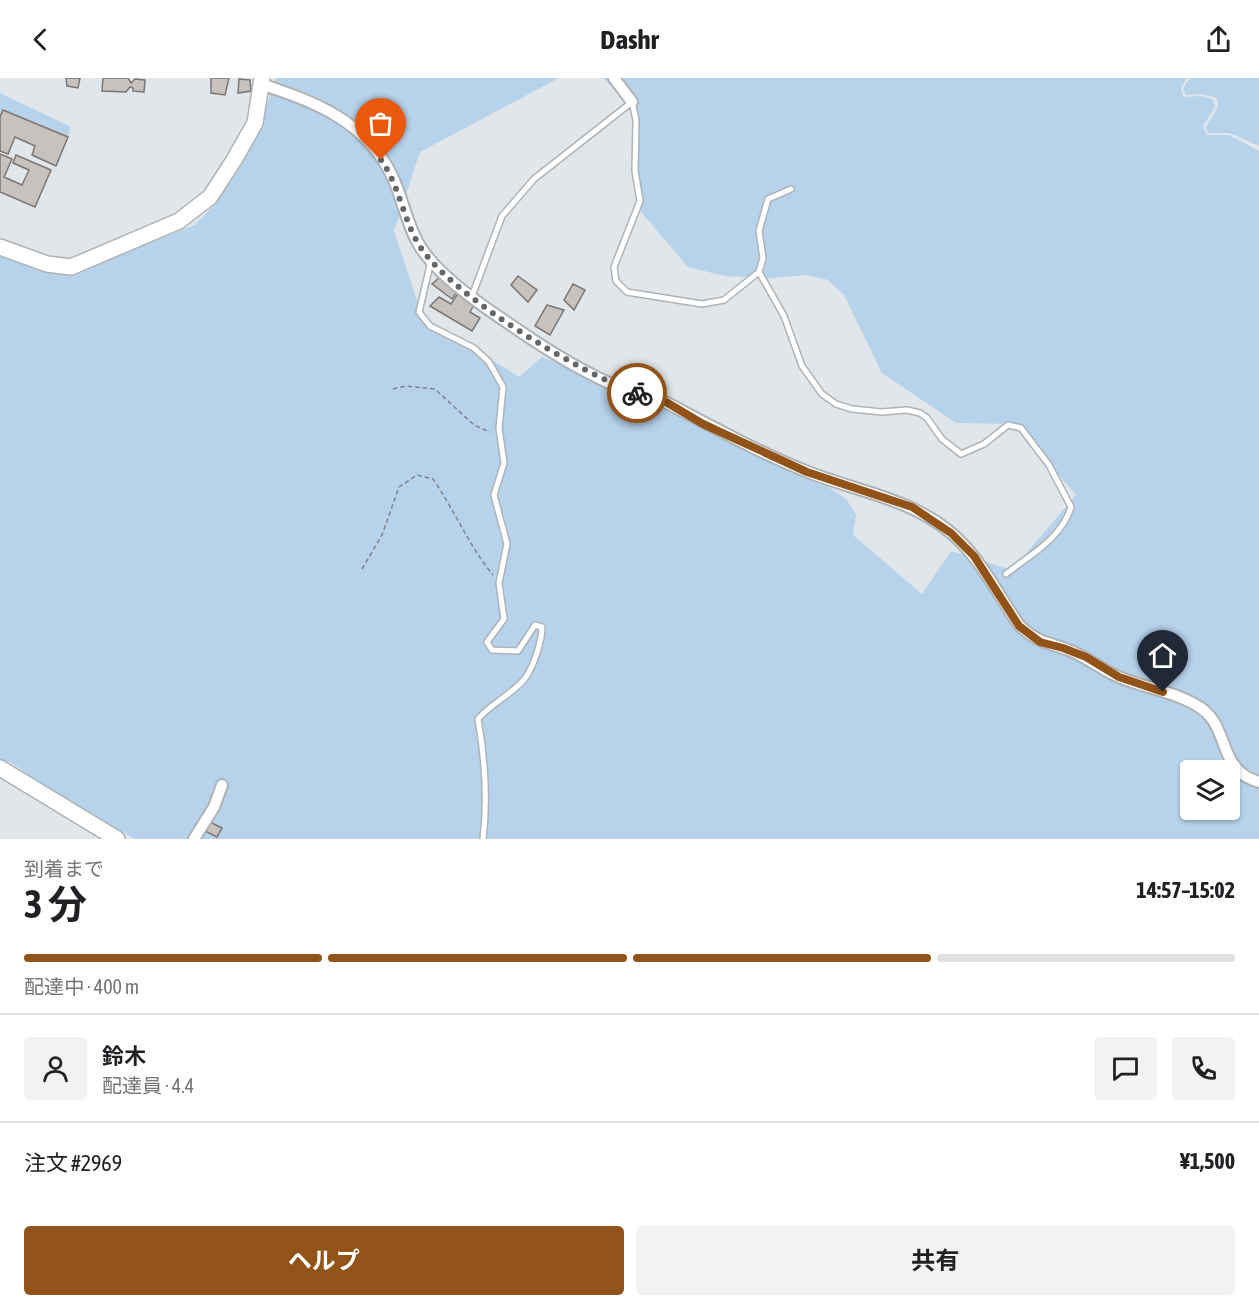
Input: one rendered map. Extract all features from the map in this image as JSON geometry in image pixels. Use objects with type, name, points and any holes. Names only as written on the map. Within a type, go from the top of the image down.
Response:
[{"type":"street","points":[[614,78],[632,102]]},
{"type":"street","points":[[0,247],[47,264],[71,267],[179,221],[210,197],[234,160],[255,123],[262,81],[303,98],[342,117],[361,132],[392,174],[421,247],[472,296],[535,341],[610,383],[666,402],[703,424],[807,472],[912,507],[951,533],[974,556],[1019,626],[1040,642],[1086,657],[1119,677],[1196,704],[1217,723],[1228,758],[1236,770],[1259,782]]},
{"type":"street","points":[[2,766],[117,839]]},
{"type":"street","points":[[194,839],[214,807],[222,785]]},
{"type":"lane","points":[[472,296],[502,216],[534,179],[632,102],[636,120],[635,171],[640,201],[614,267],[616,281],[627,292],[702,304],[724,300],[759,272],[764,258],[759,231],[768,200],[791,189]]},
{"type":"lane","points":[[432,259],[419,312],[430,326],[474,348],[489,362],[503,387],[499,435],[504,463],[494,495],[507,544],[500,583],[504,619],[487,642],[492,650],[518,651],[535,625],[542,627],[542,636],[526,678],[488,708],[478,719],[484,750],[487,808],[483,839]]},
{"type":"lane","points":[[759,272],[784,316],[793,346],[812,383],[836,404],[852,409],[882,412],[907,410],[920,413],[927,418],[942,439],[961,454],[984,444],[1008,425],[1021,428],[1049,465],[1071,507],[1066,521],[1053,537],[1006,574]]},
{"type":"path","points":[[393,389],[406,386],[435,389],[474,425],[499,435]]},
{"type":"path","points":[[362,569],[382,535],[399,487],[417,475],[433,479],[452,506],[473,551],[500,583]]},
{"type":"shaded area","points":[[276,78],[559,78],[420,152],[394,231],[422,316],[519,377],[542,357],[627,390],[807,472],[847,500],[856,515],[853,535],[922,594],[951,551],[1012,570],[1076,495],[1014,424],[956,423],[882,373],[844,295],[828,280],[806,275],[772,278],[725,276],[688,267],[637,207],[633,106],[603,78],[1187,78],[1181,88],[1183,97],[1201,96],[1212,99],[1215,107],[1203,126],[1207,135],[1229,135],[1259,151],[1259,839],[135,839],[60,797],[12,763],[0,759],[0,251],[69,259],[126,252],[195,225],[217,202],[240,168],[262,120]]},
{"type":"shaded area","points":[[1190,78],[1259,78],[1259,146],[1230,133],[1208,133],[1206,127],[1218,107],[1217,98],[1201,94],[1186,95],[1183,88]]},
{"type":"shaded area","points":[[0,93],[71,127],[68,137],[3,110],[0,118]]},
{"type":"building","points":[[66,78],[80,78],[78,88],[67,86]]},
{"type":"building","points":[[103,78],[128,78],[131,83],[135,79],[145,80],[144,92],[133,91],[130,87],[126,92],[102,91]]},
{"type":"building","points":[[211,78],[229,78],[225,95],[211,93]]},
{"type":"building","points":[[239,79],[250,80],[251,91],[238,93]]},
{"type":"building","points":[[3,110],[68,137],[56,166],[32,155],[35,146],[15,137],[8,154],[0,151],[0,117]]},
{"type":"building","points":[[0,154],[12,159],[4,177],[22,185],[29,170],[13,163],[16,155],[51,170],[35,207],[0,192]]},
{"type":"building","points":[[518,276],[537,290],[528,302],[511,285]]},
{"type":"building","points":[[440,277],[458,290],[452,299],[432,284]]},
{"type":"building","points":[[573,284],[585,290],[574,310],[564,300]]},
{"type":"building","points":[[459,292],[474,305],[470,312],[480,318],[472,331],[430,306],[439,297],[451,304]]},
{"type":"building","points":[[547,305],[564,310],[550,335],[535,326]]},
{"type":"building","points":[[210,822],[222,828],[217,837],[205,831]]},
{"type":"way so far","points":[[381,160],[392,174],[421,247],[445,274],[535,341],[610,383],[637,393]]},
{"type":"route","points":[[637,393],[666,402],[703,424],[807,472],[912,507],[951,533],[974,556],[1019,626],[1040,642],[1086,657],[1119,677],[1163,692]]}]
